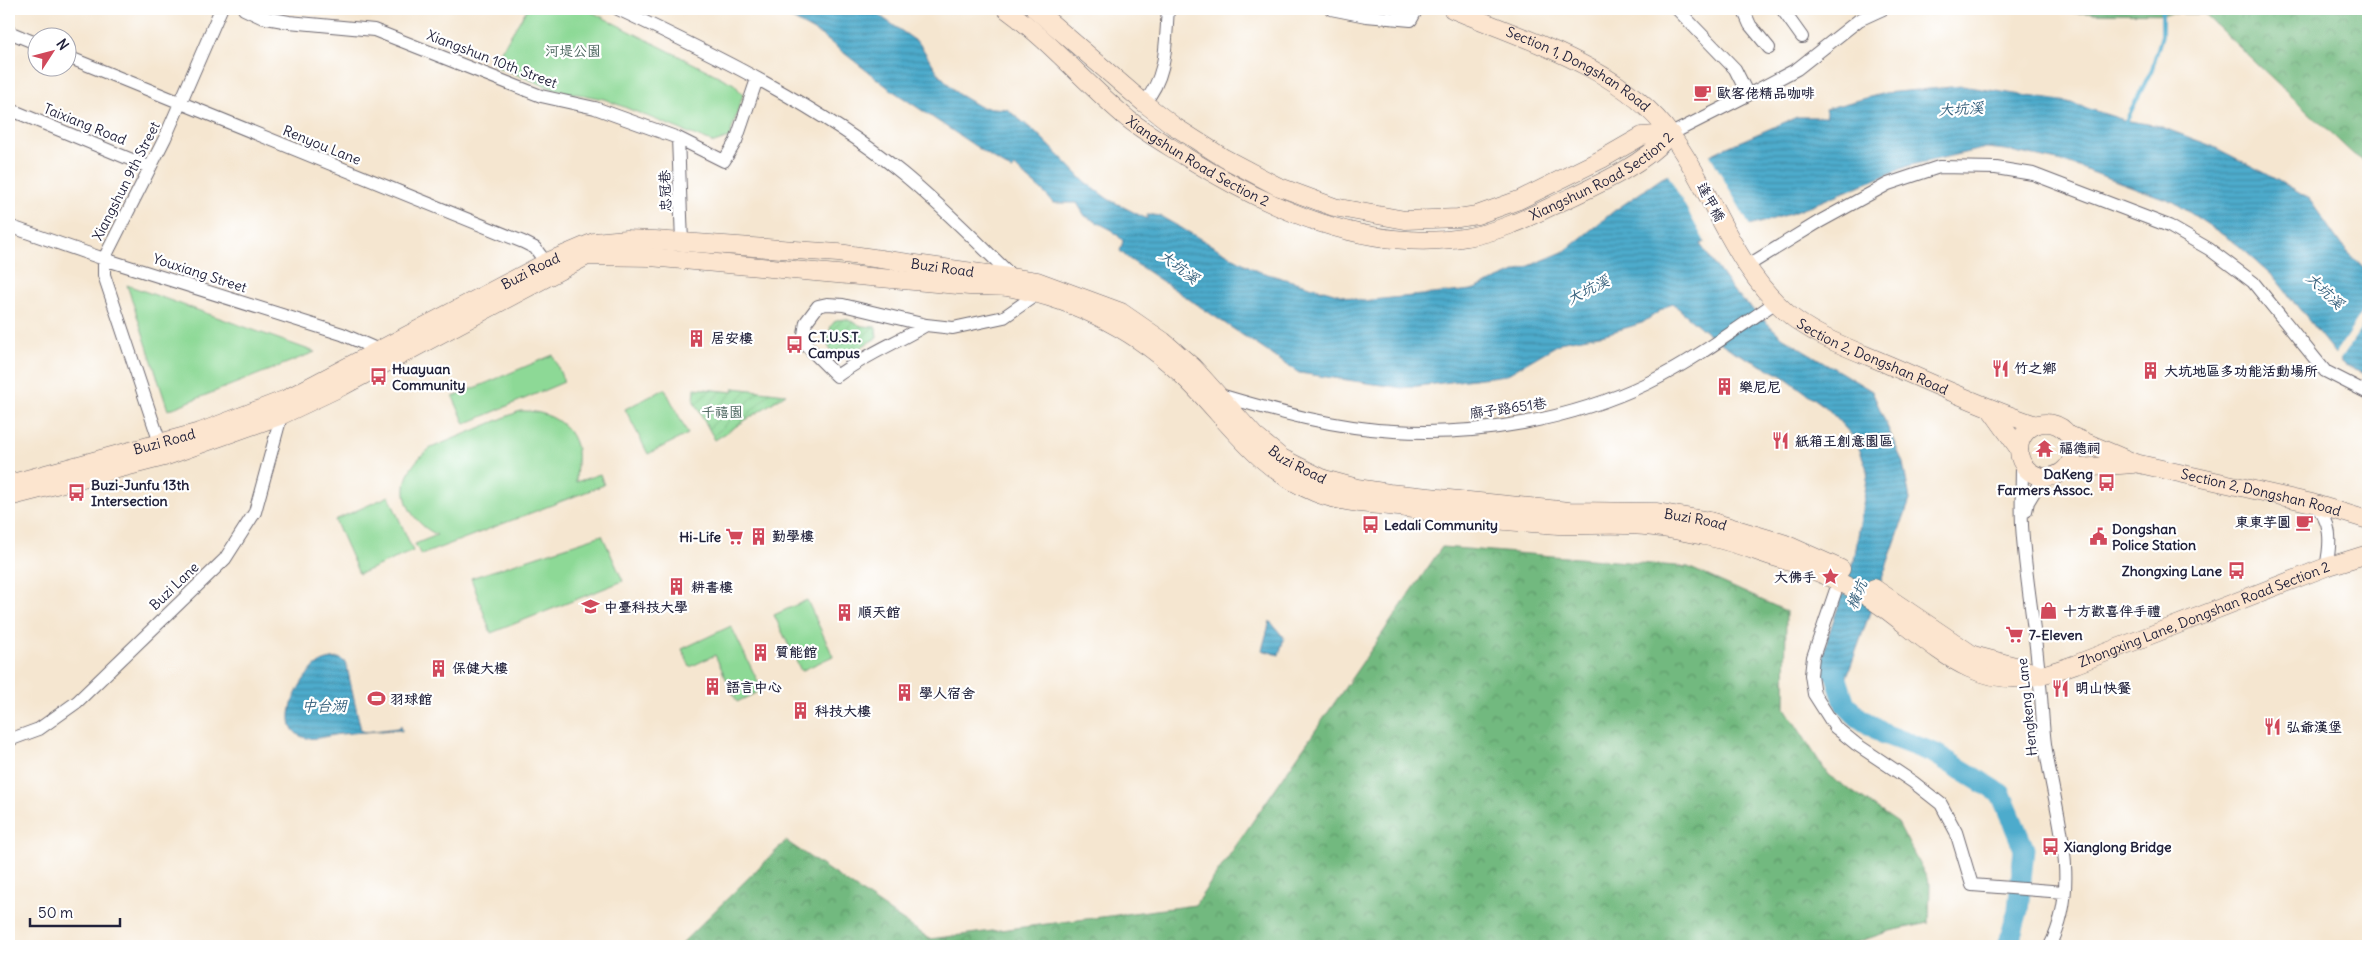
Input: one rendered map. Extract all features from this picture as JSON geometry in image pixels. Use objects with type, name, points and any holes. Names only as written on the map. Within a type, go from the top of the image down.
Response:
[{"type":"main road","name":"Xiangshun Road Section 2","points":[[1006,9],[1064,58],[1128,119],[1221,179],[1274,205],[1325,224],[1400,241],[1466,237],[1503,228],[1639,162],[1656,151],[1671,134]]},
{"type":"main road","name":"Xiangshun Road Section 2","points":[[1035,9],[1144,103],[1174,126],[1224,158],[1278,186],[1334,208],[1405,220],[1458,218],[1495,210],[1602,159],[1642,136],[1671,134]]},
{"type":"main road","name":"Section 1, Dongshan Road","points":[[1452,9],[1603,75],[1644,104],[1671,134],[1684,155]]},
{"type":"main road","name":"逢甲橋","points":[[1684,155],[1737,250]]},
{"type":"main road","name":"Buzi Road","points":[[9,497],[162,450],[200,432],[284,407],[342,386],[550,269],[594,242],[626,239],[838,253],[1037,288],[1121,312],[1163,341],[1193,367],[1255,436],[1282,458],[1324,479],[1356,488],[1388,493],[1570,511],[1657,512],[1710,521],[1783,543],[1842,576]]},
{"type":"main road","name":"Section 2, Dongshan Road","points":[[1737,250],[1770,306],[1833,340],[1991,410],[2036,425]]},
{"type":"main road","name":"Buzi Road","points":[[284,407],[381,350],[550,269],[586,256],[650,257],[970,286],[1011,282]]},
{"type":"main road","name":"Buzi Road","points":[[1037,288],[1130,333],[1188,381],[1242,443],[1260,459],[1287,478],[1316,493],[1347,502],[1499,520],[1560,525],[1629,525],[1707,536],[1842,576]]},
{"type":"main road","points":[[1991,410],[2020,455],[2034,475],[2043,477],[2060,474],[2066,469],[2074,453],[2069,435],[2057,424],[2048,423],[2036,425],[2025,433],[2020,455]]},
{"type":"main road","name":"Section 2, Dongshan Road","points":[[2069,435],[2135,463],[2312,503],[2368,520]]},
{"type":"main road","name":"Buzi Road","points":[[9,484],[162,450]]},
{"type":"main road","points":[[2066,469],[2135,463]]},
{"type":"main road","name":"Zhongxing Lane, Dongshan Road Section 2","points":[[2040,676],[2076,664],[2326,567],[2368,554]]},
{"type":"main road","points":[[1842,576],[1973,655],[2015,666],[2040,676]]},
{"type":"street","name":"Xiangshun 9th Street","points":[[162,450],[104,275],[104,259],[181,103],[221,9]]},
{"type":"street","name":"Xiangshun 10th Street","points":[[244,9],[261,17],[289,22],[374,30],[541,96],[595,108],[678,138],[724,161],[736,141],[756,79]]},
{"type":"street","points":[[618,9],[756,79],[837,126],[901,172],[956,220],[1011,282]]},
{"type":"street","points":[[1144,103],[1155,90],[1160,79],[1168,9]]},
{"type":"street","points":[[1331,9],[1366,16],[1411,20],[1417,9]]},
{"type":"street","points":[[1677,9],[1735,69],[1748,95]]},
{"type":"street","points":[[1743,9],[1750,25],[1769,48]]},
{"type":"street","points":[[1782,9],[1802,36]]},
{"type":"street","points":[[1671,134],[1797,69],[1859,20],[1883,9]]},
{"type":"street","points":[[9,32],[28,40]]},
{"type":"street","name":"Renyou Lane","points":[[78,62],[524,242],[534,248],[550,269]]},
{"type":"street","name":"Taixiang Road","points":[[9,110],[149,167]]},
{"type":"street","name":"忠冠巷","points":[[678,138],[682,242]]},
{"type":"street","points":[[1747,266],[1817,223],[1888,184],[1939,167],[1996,168],[2033,174],[2169,226],[2209,249],[2253,282],[2325,371],[2368,393]]},
{"type":"street","name":"Youxiang Street","points":[[9,226],[104,259],[342,334],[381,350]]},
{"type":"street","points":[[926,326],[896,343],[860,359],[837,376],[807,346],[804,335],[809,316],[818,306],[826,304],[842,305],[926,326],[953,328],[1004,317],[1037,288]]},
{"type":"street","name":"廍子路651巷","points":[[1220,395],[1319,422],[1394,431],[1452,431],[1553,417],[1600,402],[1648,383],[1707,349],[1770,306]]},
{"type":"street","name":"Buzi Lane","points":[[9,740],[39,729],[77,702],[225,559],[254,512],[284,407]]},
{"type":"street","name":"Hengkeng Lane","points":[[2020,455],[2022,526],[2040,676],[2045,744],[2063,835],[2064,911],[2058,932],[2050,946]]},
{"type":"street","points":[[2022,526],[2028,502],[2043,477]]},
{"type":"street","points":[[2312,503],[2321,511],[2328,528],[2330,542],[2326,567]]},
{"type":"street","points":[[1842,576],[1813,658],[1811,675],[1814,694],[1835,727],[1941,804],[1956,832],[1972,885],[2064,892]]},
{"type":"green space","name":"河堤公園","points":[[527,9],[586,9],[734,84],[743,95],[729,138],[714,143],[604,99],[556,90],[497,67],[493,64]]},
{"type":"green space","points":[[2074,9],[2368,9],[2368,164],[2353,154],[2204,14],[2074,13]]},
{"type":"green space","points":[[127,285],[315,352],[168,410]]},
{"type":"green space","points":[[846,319],[862,326],[876,327],[877,338],[840,357],[831,351],[827,343],[831,326],[836,320]]},
{"type":"green space","points":[[553,355],[564,382],[465,424],[453,397]]},
{"type":"green space","name":"千禧園","points":[[695,388],[733,392],[734,388],[786,394],[715,440],[694,402]]},
{"type":"green space","points":[[665,389],[688,434],[648,454],[625,409]]},
{"type":"green space","points":[[520,411],[539,413],[563,425],[570,432],[577,450],[576,482],[600,474],[604,485],[421,555],[415,544],[437,535],[421,524],[408,504],[405,484],[408,474],[414,465],[431,448]]},
{"type":"green space","points":[[389,496],[413,551],[359,574],[335,520]]},
{"type":"green space","points":[[602,535],[623,581],[491,633],[471,578]]},
{"type":"green space","points":[[1442,547],[1688,567],[1786,611],[1785,708],[1828,775],[1898,823],[1930,884],[1929,923],[1890,931],[1846,946],[679,946],[786,841],[930,939],[1195,905]]},
{"type":"green space","points":[[807,600],[833,656],[801,671],[774,615]]},
{"type":"green space","points":[[731,626],[762,690],[737,702],[715,655],[690,667],[682,649]]},
{"type":"water","name":"大坑溪","points":[[774,9],[870,9],[919,43],[939,74],[958,94],[980,107],[1007,109],[1041,137],[1085,182],[1108,199],[1147,219],[1147,214],[1160,216],[1257,271],[1362,301],[1472,290],[1565,251],[1614,211],[1662,178],[1797,117],[1827,117],[1825,109],[1885,93],[1962,86],[2068,102],[2124,120],[2159,126],[2212,146],[2265,173],[2309,199],[2341,245],[2368,273],[2368,374],[2344,365],[2274,277],[2238,245],[2174,202],[2067,163],[2006,150],[1986,148],[1911,165],[1790,214],[1725,233],[1700,244],[1735,293],[1782,337],[1872,391],[1903,463],[1910,500],[1844,685],[1845,704],[1820,670],[1828,636],[1854,561],[1865,492],[1868,472],[1856,440],[1827,408],[1783,376],[1733,351],[1712,337],[1672,303],[1642,323],[1605,334],[1564,341],[1506,375],[1402,388],[1299,373],[1129,259],[1120,251],[1123,241],[1112,230],[1085,216],[1077,203],[1053,203],[1015,167],[1011,170],[890,89],[821,35]]},
{"type":"water","points":[[1270,621],[1284,638],[1279,655],[1262,650]]},
{"type":"water","name":"中台湖","points":[[339,658],[346,663],[361,730],[365,732],[306,738],[296,733],[291,725],[292,703],[303,680],[310,671],[324,661]]},
{"type":"water","points":[[401,725],[402,731],[398,730],[366,732],[399,728]]},
{"type":"pier","points":[[1709,153],[1751,228],[1725,235],[1706,244],[1667,173]]},
{"type":"pier","points":[[2368,304],[2368,318],[2339,361],[2333,357]]},
{"type":"waterway","points":[[2125,123],[2152,69],[2162,35],[2162,9]]},
{"type":"waterway","name":"橫坑","points":[[1836,676],[1845,704],[1858,717],[1884,734],[1934,753],[2001,794],[2024,849],[2018,910],[2008,946]]},
{"type":"place","name":"歐客佬精品咖啡","points":[[1703,93]]},
{"type":"place","name":"居安樓","points":[[697,338]]},
{"type":"place","name":"C.T.U.S.T. Campus","points":[[794,345]]},
{"type":"place","name":"竹之鄉","points":[[2000,368]]},
{"type":"place","name":"大坑地區多功能活動場所","points":[[2150,371]]},
{"type":"place","name":"Huayuan Community","points":[[378,377]]},
{"type":"place","name":"樂尼尼","points":[[1725,387]]},
{"type":"place","name":"紙箱王創意園區","points":[[1781,441]]},
{"type":"place","name":"福德祠","points":[[2045,448]]},
{"type":"place","name":"DaKeng Farmers Assoc.","points":[[2107,482]]},
{"type":"place","name":"Buzi-Junfu 13th Intersection","points":[[77,493]]},
{"type":"place","name":"東東芋圓","points":[[2305,522]]},
{"type":"place","name":"Ledali Community","points":[[1370,525]]},
{"type":"place","name":"勤學樓","points":[[758,536]]},
{"type":"place","name":"Hi-Life","points":[[735,537]]},
{"type":"place","name":"Dongshan Police Station","points":[[2098,537]]},
{"type":"place","name":"Zhongxing Lane","points":[[2236,571]]},
{"type":"place","name":"大佛手","points":[[1830,577]]},
{"type":"place","name":"耕書樓","points":[[677,587]]},
{"type":"place","name":"中臺科技大學","points":[[590,607]]},
{"type":"place","name":"十方歡喜伴手禮","points":[[2049,611]]},
{"type":"place","name":"順天館","points":[[844,612]]},
{"type":"place","name":"7-Eleven","points":[[2015,635]]},
{"type":"place","name":"質能館","points":[[761,652]]},
{"type":"place","name":"保健大樓","points":[[438,668]]},
{"type":"place","name":"語言中心","points":[[712,687]]},
{"type":"place","name":"明山快餐","points":[[2061,688]]},
{"type":"place","name":"學人宿舍","points":[[905,693]]},
{"type":"place","name":"羽球館","points":[[376,699]]},
{"type":"place","name":"科技大樓","points":[[801,711]]},
{"type":"place","name":"弘爺漢堡","points":[[2272,727]]},
{"type":"place","name":"Xianglong Bridge","points":[[2050,847]]}]
